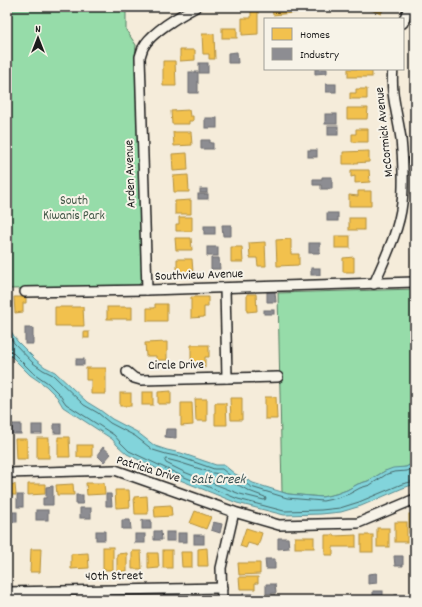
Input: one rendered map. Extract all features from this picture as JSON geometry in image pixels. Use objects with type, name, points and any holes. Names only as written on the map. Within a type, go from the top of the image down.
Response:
[{"type":"street","name":"Arden Avenue","points":[[148,290],[140,57],[143,48],[149,40],[164,27],[196,7]]},
{"type":"street","points":[[404,20],[409,7]]},
{"type":"street","name":"McCormick Avenue","points":[[374,284],[395,232],[402,203],[401,138],[394,98],[393,70]]},
{"type":"street","name":"Southview Avenue","points":[[25,292],[415,282]]},
{"type":"street","points":[[225,288],[227,378]]},
{"type":"street","name":"Circle Drive","points":[[127,372],[134,378],[141,380],[278,377]]},
{"type":"street","name":"Patricia Drive","points":[[7,473],[115,470],[234,512],[279,525],[358,523],[415,499]]},
{"type":"street","points":[[222,600],[222,568],[234,512]]},
{"type":"street","name":"40th Street","points":[[7,592],[81,595],[222,588]]},
{"type":"green space","name":"South Kiwanis Park","points":[[7,7],[126,7],[126,30],[136,45],[135,57],[142,278],[139,285],[135,287],[7,289]]},
{"type":"green space","points":[[415,289],[415,462],[406,467],[385,471],[368,481],[336,494],[322,497],[288,494],[282,492],[278,293]]},
{"type":"water","name":"Salt Creek","points":[[7,325],[17,341],[36,360],[55,372],[87,402],[112,419],[137,432],[155,446],[216,465],[224,465],[235,474],[253,483],[288,494],[322,497],[336,494],[368,481],[385,471],[393,468],[406,467],[415,462],[415,484],[361,506],[341,512],[284,515],[237,503],[180,480],[127,454],[112,439],[63,407],[57,397],[46,386],[30,375],[7,352]]},
{"type":"building: Homes","points":[[272,7],[301,7],[302,12],[273,15]]},
{"type":"building: Homes","points":[[313,7],[344,7],[345,8],[314,12]]},
{"type":"building: Homes","points":[[364,7],[384,7],[381,14]]},
{"type":"building: Homes","points":[[251,10],[258,10],[258,34],[242,35],[242,18],[251,18]]},
{"type":"building: Homes","points":[[222,28],[237,28],[237,38],[222,38]]},
{"type":"building: Homes","points":[[202,34],[214,34],[215,59],[209,59],[209,54],[203,54]]},
{"type":"building: Homes","points":[[180,50],[195,50],[195,60],[180,61]]},
{"type":"building: Homes","points":[[163,61],[175,61],[176,86],[163,86]]},
{"type":"building: Homes","points":[[348,70],[372,70],[372,77],[348,77]]},
{"type":"building: Homes","points":[[356,89],[367,89],[367,99],[350,99],[350,93],[356,93]]},
{"type":"building: Homes","points":[[347,108],[368,108],[367,119],[347,119]]},
{"type":"building: Homes","points":[[189,110],[190,116],[193,116],[193,121],[189,121],[189,124],[172,124],[171,111]]},
{"type":"building: Homes","points":[[356,129],[368,129],[368,142],[352,142],[352,134],[356,134]]},
{"type":"building: Homes","points":[[173,132],[191,132],[192,145],[174,146]]},
{"type":"building: Homes","points":[[369,151],[369,162],[343,164],[343,152]]},
{"type":"building: Homes","points":[[187,153],[188,170],[173,171],[172,154]]},
{"type":"building: Homes","points":[[351,170],[369,170],[370,182],[355,183],[355,176],[351,177]]},
{"type":"building: Homes","points":[[188,175],[189,192],[174,192],[173,176]]},
{"type":"building: Homes","points":[[358,191],[371,191],[371,206],[349,206],[349,195],[358,196]]},
{"type":"building: Homes","points":[[191,200],[191,214],[175,214],[175,201]]},
{"type":"building: Homes","points":[[179,217],[192,217],[192,231],[176,231],[176,224],[179,224]]},
{"type":"building: Homes","points":[[349,218],[364,218],[364,230],[349,230]]},
{"type":"building: Homes","points":[[335,236],[350,236],[350,248],[335,248]]},
{"type":"building: Homes","points":[[175,238],[191,238],[192,250],[176,250]]},
{"type":"building: Homes","points":[[291,239],[291,254],[299,254],[299,265],[277,266],[276,240]]},
{"type":"building: Homes","points":[[265,242],[266,266],[258,266],[257,258],[250,258],[249,243]]},
{"type":"building: Homes","points":[[231,247],[242,247],[243,262],[231,262]]},
{"type":"building: Homes","points":[[412,255],[415,255],[415,269],[412,269]]},
{"type":"building: Homes","points":[[354,257],[354,272],[343,272],[343,258]]},
{"type":"building: Homes","points":[[177,259],[192,259],[193,272],[177,273]]},
{"type":"building: Homes","points":[[247,294],[256,294],[257,311],[247,312]]},
{"type":"building: Homes","points":[[14,297],[26,297],[26,303],[23,303],[23,312],[15,313]]},
{"type":"building: Homes","points":[[191,297],[208,297],[208,307],[204,307],[204,317],[191,318]]},
{"type":"building: Homes","points":[[155,304],[167,304],[167,321],[147,321],[147,308],[155,308]]},
{"type":"building: Homes","points":[[55,307],[83,307],[84,326],[55,326]]},
{"type":"building: Homes","points":[[107,307],[132,307],[132,319],[107,319]]},
{"type":"building: Homes","points":[[84,332],[89,332],[89,338],[84,338]]},
{"type":"building: Homes","points":[[167,342],[167,360],[156,360],[156,356],[146,356],[145,343]]},
{"type":"building: Homes","points":[[191,345],[209,345],[209,357],[205,357],[205,368],[191,368]]},
{"type":"building: Homes","points":[[86,368],[106,368],[106,394],[91,394],[91,380],[86,380]]},
{"type":"building: Homes","points":[[171,391],[171,404],[158,404],[158,392]]},
{"type":"building: Homes","points":[[142,392],[153,392],[153,405],[142,405]]},
{"type":"building: Homes","points":[[120,393],[131,393],[131,406],[120,406]]},
{"type":"building: Homes","points":[[265,397],[276,397],[277,419],[265,419]]},
{"type":"building: Homes","points":[[230,398],[242,398],[242,420],[231,420]]},
{"type":"building: Homes","points":[[195,399],[207,399],[207,421],[196,421]]},
{"type":"building: Homes","points":[[181,403],[192,403],[193,425],[181,426]]},
{"type":"building: Homes","points":[[215,403],[226,403],[227,425],[215,425]]},
{"type":"building: Homes","points":[[58,437],[69,437],[70,457],[58,457]]},
{"type":"building: Homes","points":[[37,438],[49,438],[49,458],[37,458]]},
{"type":"building: Homes","points":[[15,439],[27,439],[27,459],[16,459]]},
{"type":"building: Homes","points":[[77,445],[92,445],[92,457],[77,457]]},
{"type":"building: Homes","points":[[86,483],[104,483],[105,494],[87,495]]},
{"type":"building: Homes","points":[[15,484],[16,495],[7,495],[7,485]]},
{"type":"building: Homes","points":[[28,484],[45,484],[45,494],[28,495]]},
{"type":"building: Homes","points":[[73,484],[74,495],[57,495],[56,485]]},
{"type":"building: Homes","points":[[115,490],[129,490],[130,507],[116,508]]},
{"type":"building: Homes","points":[[147,496],[148,514],[135,514],[134,497]]},
{"type":"building: Homes","points":[[171,505],[172,516],[155,517],[154,506]]},
{"type":"building: Homes","points":[[195,511],[211,517],[206,529],[190,523]]},
{"type":"building: Homes","points":[[409,514],[415,514],[415,533],[409,533]]},
{"type":"building: Homes","points":[[395,522],[407,522],[407,542],[395,542]]},
{"type":"building: Homes","points":[[246,528],[262,533],[258,546],[248,543],[246,548],[240,546]]},
{"type":"building: Homes","points":[[377,528],[389,528],[389,547],[377,547]]},
{"type":"building: Homes","points":[[325,535],[356,535],[356,547],[333,547],[333,555],[325,555]]},
{"type":"building: Homes","points":[[361,535],[373,535],[373,552],[361,552]]},
{"type":"building: Homes","points":[[295,537],[314,537],[314,548],[295,548]]},
{"type":"building: Homes","points":[[103,547],[113,547],[113,570],[103,570]]},
{"type":"building: Homes","points":[[207,548],[208,566],[198,566],[198,549]]},
{"type":"building: Homes","points":[[31,549],[41,549],[40,572],[30,572]]},
{"type":"building: Homes","points":[[7,550],[10,550],[9,573],[7,573]]},
{"type":"building: Homes","points":[[163,550],[172,550],[172,568],[163,568]]},
{"type":"building: Homes","points":[[132,551],[141,551],[142,569],[132,569]]},
{"type":"building: Homes","points":[[181,552],[192,552],[192,567],[182,567]]},
{"type":"building: Homes","points":[[88,553],[89,568],[71,569],[71,554]]},
{"type":"building: Homes","points":[[127,553],[127,571],[117,572],[117,554]]},
{"type":"building: Homes","points":[[148,553],[158,553],[159,568],[148,569]]},
{"type":"building: Homes","points":[[238,563],[260,563],[260,574],[239,575]]},
{"type":"building: Homes","points":[[239,577],[258,577],[258,583],[255,583],[255,589],[240,589]]},
{"type":"building: Industry","points":[[237,52],[238,63],[228,63],[228,53]]},
{"type":"building: Industry","points":[[199,63],[208,63],[208,73],[199,73]]},
{"type":"building: Industry","points":[[315,70],[327,70],[327,73],[315,74]]},
{"type":"building: Industry","points":[[189,72],[198,72],[198,93],[189,93]]},
{"type":"building: Industry","points":[[326,84],[336,84],[336,92],[326,92]]},
{"type":"building: Industry","points":[[325,114],[337,114],[337,124],[325,124]]},
{"type":"building: Industry","points":[[205,118],[217,118],[217,128],[205,128]]},
{"type":"building: Industry","points":[[328,126],[338,126],[338,135],[328,135]]},
{"type":"building: Industry","points":[[201,140],[210,140],[210,143],[213,143],[213,149],[201,149]]},
{"type":"building: Industry","points":[[308,150],[317,150],[317,157],[308,157]]},
{"type":"building: Industry","points":[[322,177],[332,177],[332,189],[321,189],[321,185],[313,185],[313,179],[322,179]]},
{"type":"building: Industry","points":[[200,189],[207,189],[207,193],[200,193]]},
{"type":"building: Industry","points":[[198,194],[208,194],[208,199],[198,199]]},
{"type":"building: Industry","points":[[327,213],[338,213],[338,221],[327,221]]},
{"type":"building: Industry","points":[[222,225],[231,225],[231,236],[223,236]]},
{"type":"building: Industry","points":[[204,226],[215,226],[215,234],[204,234]]},
{"type":"building: Industry","points":[[309,243],[320,243],[320,253],[309,253]]},
{"type":"building: Industry","points":[[207,247],[218,247],[218,256],[207,256]]},
{"type":"building: Industry","points":[[211,258],[219,258],[220,269],[211,269]]},
{"type":"building: Industry","points":[[311,268],[320,268],[320,275],[311,275]]},
{"type":"building: Industry","points":[[267,292],[275,292],[276,302],[267,302]]},
{"type":"building: Industry","points":[[264,310],[274,310],[274,314],[264,314]]},
{"type":"building: Industry","points":[[25,328],[33,328],[33,344],[25,344]]},
{"type":"building: Industry","points":[[76,359],[84,359],[84,365],[76,365]]},
{"type":"building: Industry","points":[[11,424],[21,424],[21,434],[11,434]]},
{"type":"building: Industry","points":[[54,424],[61,424],[61,433],[54,433]]},
{"type":"building: Industry","points":[[7,425],[9,425],[9,434],[7,434]]},
{"type":"building: Industry","points":[[32,425],[42,425],[42,434],[32,434]]},
{"type":"building: Industry","points":[[166,429],[176,429],[176,438],[165,437]]},
{"type":"building: Industry","points":[[103,447],[111,454],[104,462],[97,455]]},
{"type":"building: Industry","points":[[53,486],[53,505],[43,505],[43,498],[46,498],[46,487]]},
{"type":"building: Industry","points":[[106,494],[111,494],[112,506],[106,506]]},
{"type":"building: Industry","points":[[17,495],[23,495],[23,507],[17,507]]},
{"type":"building: Industry","points":[[76,495],[83,495],[83,504],[76,504]]},
{"type":"building: Industry","points":[[80,508],[91,508],[91,518],[80,518]]},
{"type":"building: Industry","points":[[36,510],[48,510],[48,520],[36,520]]},
{"type":"building: Industry","points":[[7,512],[17,512],[17,522],[7,522]]},
{"type":"building: Industry","points":[[122,520],[130,520],[131,529],[122,529]]},
{"type":"building: Industry","points":[[142,520],[151,520],[151,529],[142,529]]},
{"type":"building: Industry","points":[[213,522],[222,524],[220,533],[211,530]]},
{"type":"building: Industry","points":[[96,531],[105,531],[105,540],[96,540]]},
{"type":"building: Industry","points":[[154,531],[161,531],[162,540],[154,540]]},
{"type":"building: Industry","points":[[166,532],[175,532],[175,541],[166,541]]},
{"type":"building: Industry","points":[[178,533],[187,533],[187,542],[178,542]]},
{"type":"building: Industry","points":[[135,534],[145,534],[145,543],[135,543]]},
{"type":"building: Industry","points":[[194,535],[204,535],[204,544],[194,544]]},
{"type":"building: Industry","points":[[278,538],[288,538],[289,548],[278,549]]},
{"type":"building: Industry","points":[[394,556],[403,556],[403,566],[395,566]]},
{"type":"building: Industry","points":[[265,559],[275,559],[275,569],[266,569]]},
{"type":"building: Industry","points":[[377,573],[377,583],[368,584],[368,574]]},
{"type":"building: Industry","points":[[266,584],[275,584],[276,593],[266,594]]},
{"type":"building: Industry","points":[[373,591],[383,591],[383,600],[373,600]]},
{"type":"building: Industry","points":[[243,594],[254,594],[254,600],[243,600]]},
{"type":"building: Industry","points":[[275,595],[275,600],[261,600],[261,596]]},
{"type":"building: Industry","points":[[395,595],[405,595],[405,600],[395,600]]}]
